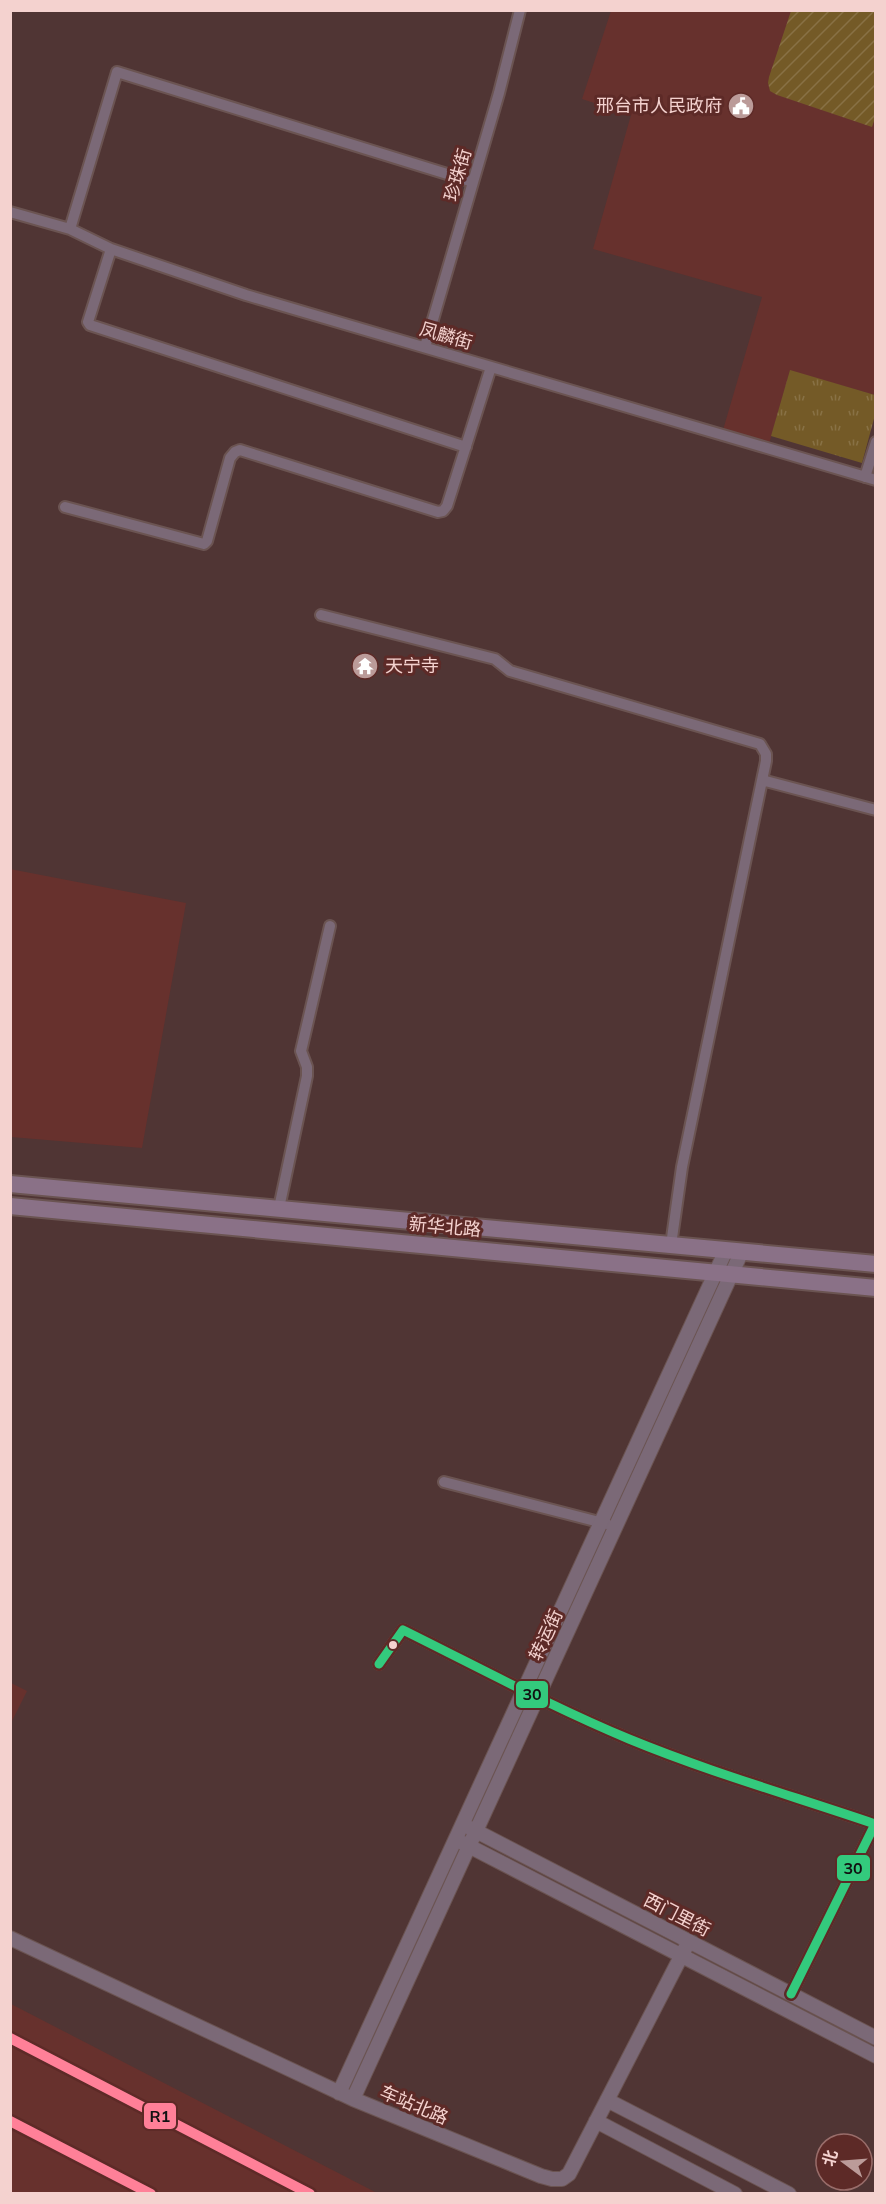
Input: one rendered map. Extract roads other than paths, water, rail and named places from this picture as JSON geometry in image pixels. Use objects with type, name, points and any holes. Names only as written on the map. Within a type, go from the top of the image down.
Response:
[{"type":"main road","name":"新华北路","points":[[10,1184],[876,1264]]},
{"type":"main road","name":"新华北路","points":[[10,1206],[876,1288]]},
{"type":"street","name":"珍珠街","points":[[425,347],[520,10]]},
{"type":"street","points":[[70,229],[117,72],[473,182]]},
{"type":"street","name":"凤麟街","points":[[10,212],[70,229],[111,249],[246,295],[870,479]]},
{"type":"street","points":[[111,249],[88,322],[90,325],[465,447]]},
{"type":"street","points":[[65,507],[204,544],[207,541],[230,458],[240,450],[438,512],[447,506],[491,367]]},
{"type":"street","points":[[870,479],[876,442]]},
{"type":"street","points":[[321,615],[495,659],[510,671],[760,744],[766,754],[682,1167],[671,1245]]},
{"type":"street","points":[[762,780],[876,810]]},
{"type":"street","points":[[279,1208],[307,1076],[308,1067],[301,1051],[330,926]]},
{"type":"street","name":"转运街","points":[[352,2099],[616,1526],[734,1251]]},
{"type":"street","name":"转运街","points":[[339,2092],[600,1523],[724,1273]]},
{"type":"street","points":[[444,1482],[616,1526]]},
{"type":"street","points":[[379,1664],[403,1630],[537,1697],[629,1738],[683,1760],[875,1824],[790,1994]]},
{"type":"street","name":"西门里街","points":[[462,1824],[876,2037]]},
{"type":"street","points":[[455,1839],[876,2056]]},
{"type":"street","name":"车站北路","points":[[10,1938],[352,2099],[518,2168],[552,2179],[562,2179],[569,2174],[688,1941]]},
{"type":"street","points":[[607,2100],[789,2193]]},
{"type":"street","points":[[596,2121],[735,2193]]},
{"type":"place","name":"邢台市人民政府","points":[[741,106]]},
{"type":"place","name":"天宁寺","points":[[365,666]]}]
